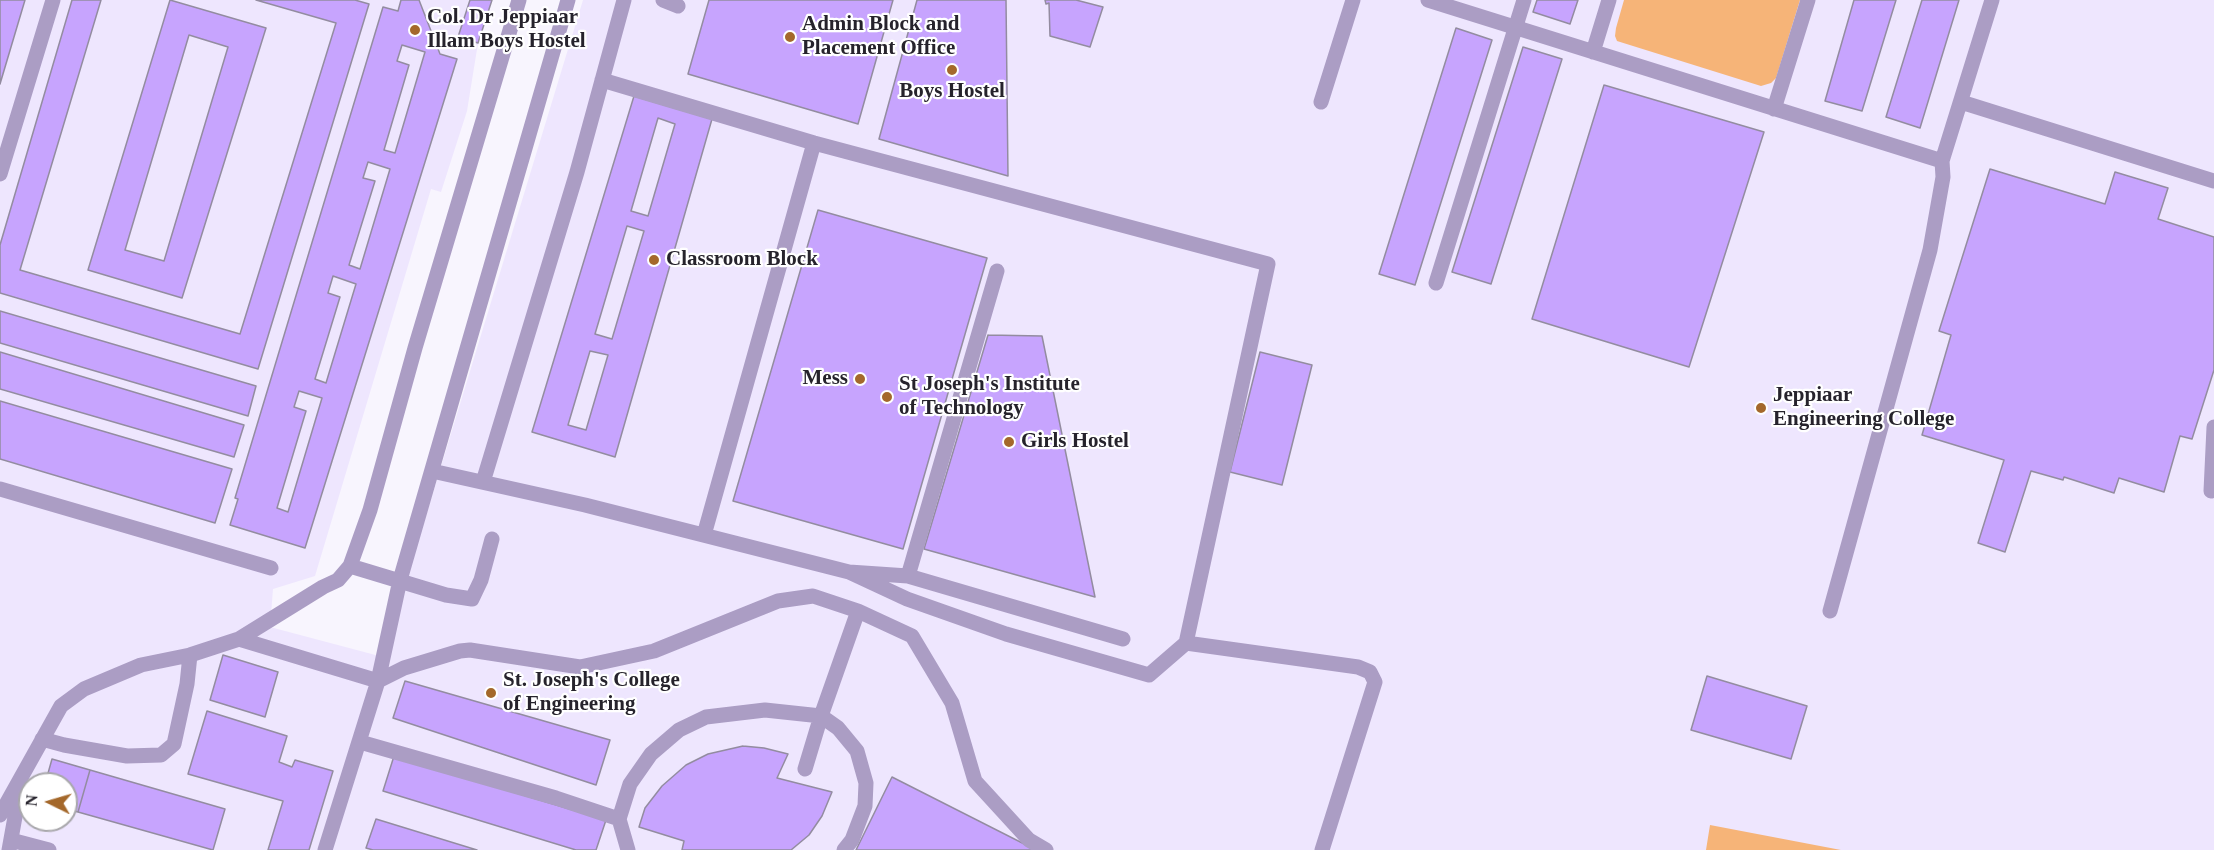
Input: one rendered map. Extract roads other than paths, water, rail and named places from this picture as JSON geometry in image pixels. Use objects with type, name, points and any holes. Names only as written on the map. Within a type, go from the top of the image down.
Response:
[{"type":"lane","points":[[0,174],[53,0]]},
{"type":"lane","points":[[24,772],[61,706],[84,688],[141,665],[190,655],[239,639],[338,580],[350,566],[370,510],[415,348],[519,0]]},
{"type":"lane","points":[[325,850],[378,681],[400,580],[568,0]]},
{"type":"lane","points":[[483,482],[577,172],[624,0]]},
{"type":"lane","points":[[1321,102],[1353,0]]},
{"type":"lane","points":[[1428,0],[1942,161]]},
{"type":"lane","points":[[1436,283],[1524,0]]},
{"type":"lane","points":[[1593,52],[1609,0]]},
{"type":"lane","points":[[1774,109],[1808,0]]},
{"type":"lane","points":[[1830,611],[1930,250],[1943,177],[1942,161],[1992,0]]},
{"type":"lane","points":[[602,80],[814,143],[1268,264],[1186,643],[1149,675],[1006,634],[907,599],[849,572]]},
{"type":"lane","points":[[1961,102],[2214,181]]},
{"type":"lane","points":[[704,535],[814,143]]},
{"type":"lane","points":[[908,576],[997,271]]},
{"type":"lane","points":[[2211,491],[2214,427]]},
{"type":"lane","points":[[432,471],[585,504],[849,572],[908,576],[1123,639]]},
{"type":"lane","points":[[0,489],[271,568]]},
{"type":"lane","points":[[350,566],[446,595],[472,599],[481,580],[492,538]]},
{"type":"lane","points":[[239,639],[378,681],[404,668],[470,650],[580,667],[654,651],[778,602],[813,596],[858,611],[912,636],[952,703],[975,781],[1029,840],[1046,850]]},
{"type":"lane","points":[[805,769],[858,611]]},
{"type":"lane","points":[[1186,643],[1358,667],[1370,672],[1375,682],[1322,850]]},
{"type":"lane","points":[[42,739],[127,756],[161,755],[174,744],[187,684],[190,655]]},
{"type":"lane","points":[[628,850],[619,819],[630,784],[651,754],[679,730],[706,717],[765,710],[821,716],[838,728],[857,751],[866,783],[865,806],[852,840],[844,850]]},
{"type":"lane","points":[[360,742],[556,798],[619,819]]},
{"type":"lane","points":[[0,815],[18,783]]},
{"type":"lane","points":[[18,801],[10,845],[49,850]]},
{"type":"place","name":"Col. Dr Jeppiaar Illam Boys Hostel","points":[[415,30]]},
{"type":"place","name":"Admin Block and Placement Office","points":[[790,37]]},
{"type":"place","name":"Boys Hostel","points":[[952,70]]},
{"type":"place","name":"Classroom Block","points":[[654,260]]},
{"type":"place","name":"Mess","points":[[860,379]]},
{"type":"place","name":"St Joseph's Institute of Technology","points":[[887,397]]},
{"type":"place","name":"Jeppiaar Engineering College","points":[[1761,408]]},
{"type":"place","name":"Girls Hostel","points":[[1009,442]]},
{"type":"place","name":"St. Joseph's College of Engineering","points":[[491,693]]}]
